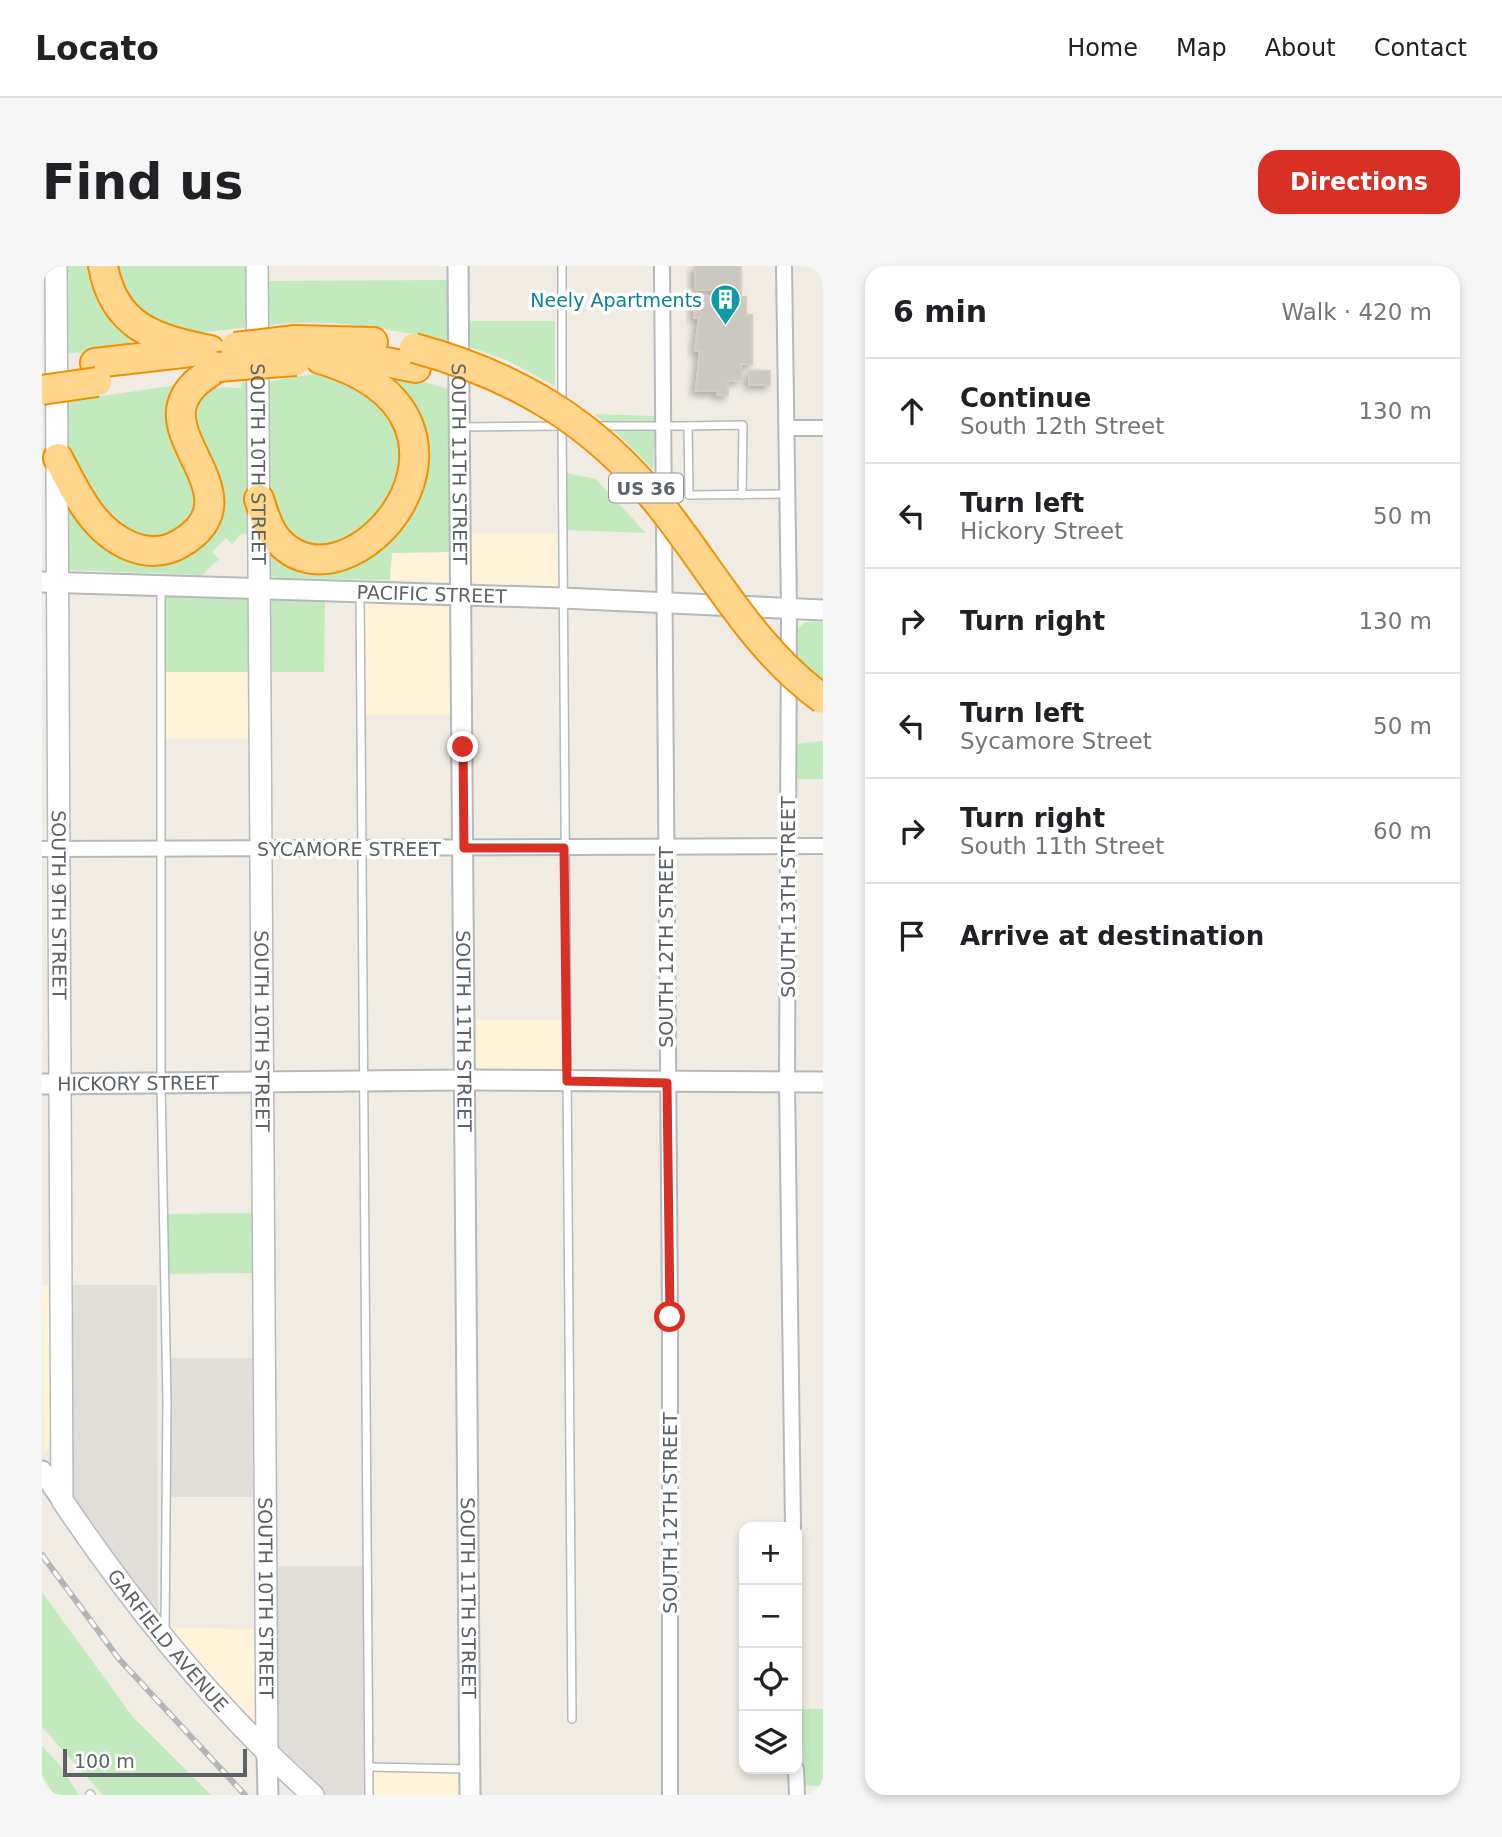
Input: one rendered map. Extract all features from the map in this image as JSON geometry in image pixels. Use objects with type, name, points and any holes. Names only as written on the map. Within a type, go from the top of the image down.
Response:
[{"type":"highway","points":[[58,458],[92,516],[107,533],[129,546],[161,551],[180,544],[197,529],[209,498],[206,476],[181,425],[182,404],[215,355],[167,342],[136,325],[114,300],[103,266]]},
{"type":"highway","name":"US 36","points":[[42,371],[96,372],[215,355],[304,354],[344,340],[415,358],[486,370],[520,387],[597,437],[660,505],[750,629],[807,688],[823,699]]},
{"type":"highway","points":[[259,499],[267,524],[281,543],[290,551],[313,558],[341,555],[369,542],[391,522],[407,496],[414,453],[401,411],[380,386],[366,377],[304,354]]},
{"type":"highway","name":"US 36","points":[[415,358],[517,406],[551,425],[584,452],[645,517],[724,625],[764,673],[823,722]]},
{"type":"highway","name":"US 36","points":[[42,390],[96,372]]},
{"type":"main road","name":"SOUTH 9TH STREET","points":[[56,266],[58,458],[50,583],[51,1084],[62,1500]]},
{"type":"main road","name":"SOUTH 10TH STREET","points":[[257,266],[267,1754]]},
{"type":"main road","name":"GARFIELD AVENUE","points":[[62,1500],[165,1639],[267,1754],[313,1795]]},
{"type":"street","name":"SOUTH 11TH STREET","points":[[458,266],[470,1795]]},
{"type":"street","name":"SOUTH 12TH STREET","points":[[662,266],[670,1795]]},
{"type":"street","name":"SOUTH 13TH STREET","points":[[784,266],[788,428],[787,1082],[793,1522]]},
{"type":"street","points":[[788,428],[823,428]]},
{"type":"street","name":"PACIFIC STREET","points":[[50,583],[562,598],[823,610]]},
{"type":"street","name":"SYCAMORE STREET","points":[[51,849],[823,846]]},
{"type":"street","name":"HICKORY STREET","points":[[51,1084],[464,1080],[823,1082]]},
{"type":"street","name":"GARFIELD AVENUE","points":[[42,1471],[62,1500]]},
{"type":"street","name":"SOUTH 10TH STREET","points":[[267,1754],[268,1795]]},
{"type":"street","points":[[796,1774],[797,1795]]},
{"type":"lane","points":[[562,266],[562,598],[572,1719]]},
{"type":"lane","points":[[460,427],[743,425],[743,495]]},
{"type":"lane","points":[[688,426],[689,495],[788,494]]},
{"type":"lane","points":[[161,587],[161,1083],[167,1402],[165,1639]]},
{"type":"lane","points":[[360,592],[369,1795]]},
{"type":"lane","points":[[369,1768],[470,1769]]},
{"type":"shaded area","points":[[467,533],[558,534],[558,586],[478,585],[471,582]]},
{"type":"shaded area","points":[[451,552],[451,579],[448,582],[390,580],[392,553]]},
{"type":"shaded area","points":[[365,600],[452,607],[452,715],[365,715]]},
{"type":"shaded area","points":[[165,672],[250,672],[250,739],[164,739]]},
{"type":"shaded area","points":[[473,1020],[561,1020],[562,1072],[476,1071],[473,1065]]},
{"type":"shaded area","points":[[42,1285],[52,1285],[51,1443],[44,1453]]},
{"type":"shaded area","points":[[71,1285],[157,1285],[158,1619],[71,1495]]},
{"type":"shaded area","points":[[170,1358],[257,1358],[257,1497],[170,1497]]},
{"type":"shaded area","points":[[275,1566],[363,1566],[364,1795],[324,1795],[279,1754],[275,1747]]},
{"type":"shaded area","points":[[171,1628],[257,1629],[255,1722],[251,1723],[172,1638]]},
{"type":"shaded area","points":[[373,1771],[463,1771],[463,1795],[373,1795]]},
{"type":"green space","points":[[66,266],[97,266],[134,338],[129,344],[103,352],[65,353]]},
{"type":"green space","points":[[110,266],[247,266],[248,327],[183,335],[132,309]]},
{"type":"green space","points":[[449,280],[449,341],[337,323],[268,325],[267,281]]},
{"type":"green space","points":[[470,321],[555,321],[555,386],[506,360],[470,347]]},
{"type":"green space","points":[[324,372],[392,407],[404,484],[357,540],[297,547],[269,502],[267,382]]},
{"type":"green space","points":[[375,372],[407,377],[449,389],[451,552],[392,553],[390,580],[277,578],[271,575],[268,538],[324,562],[419,484]]},
{"type":"green space","points":[[242,381],[248,382],[248,534],[241,534],[232,544],[226,538],[212,552],[219,559],[202,575],[69,570],[66,494],[126,552],[200,536],[191,425],[196,403],[213,387],[241,388]]},
{"type":"green space","points":[[185,384],[200,476],[197,517],[163,543],[109,527],[71,457],[66,439],[66,401]]},
{"type":"green space","points":[[594,414],[655,416],[653,470],[618,434]]},
{"type":"green space","points":[[566,473],[596,479],[646,533],[565,530]]},
{"type":"green space","points":[[166,595],[245,597],[249,601],[250,672],[165,672]]},
{"type":"green space","points":[[274,599],[325,599],[324,672],[270,672],[270,603]]},
{"type":"green space","points":[[806,622],[823,622],[823,689],[795,664],[796,630]]},
{"type":"green space","points":[[823,741],[823,779],[795,779],[795,744]]},
{"type":"green space","points":[[254,1213],[254,1273],[169,1274],[167,1214]]},
{"type":"green space","points":[[42,1592],[133,1717],[211,1795],[103,1795],[42,1727]]},
{"type":"green space","points":[[802,1709],[823,1709],[823,1786],[804,1786]]},
{"type":"green space","points":[[42,1746],[59,1764],[79,1795],[54,1795],[42,1775]]},
{"type":"building","name":"Neely Apartments","points":[[695,266],[741,266],[741,297],[746,297],[746,315],[752,315],[752,364],[741,364],[741,380],[728,381],[728,395],[717,395],[717,391],[696,391],[700,351],[695,351],[699,318],[694,318],[694,297],[714,296],[714,290],[695,290]]},
{"type":"building","points":[[749,371],[770,371],[770,385],[749,385]]},
{"type":"railway","points":[[42,1555],[119,1659],[245,1795]]},
{"type":"place","name":"Neely Apartments","points":[[725,327]]},
{"type":"route","points":[[463,747],[464,848],[564,848],[567,1081],[667,1083],[670,1317]]}]
